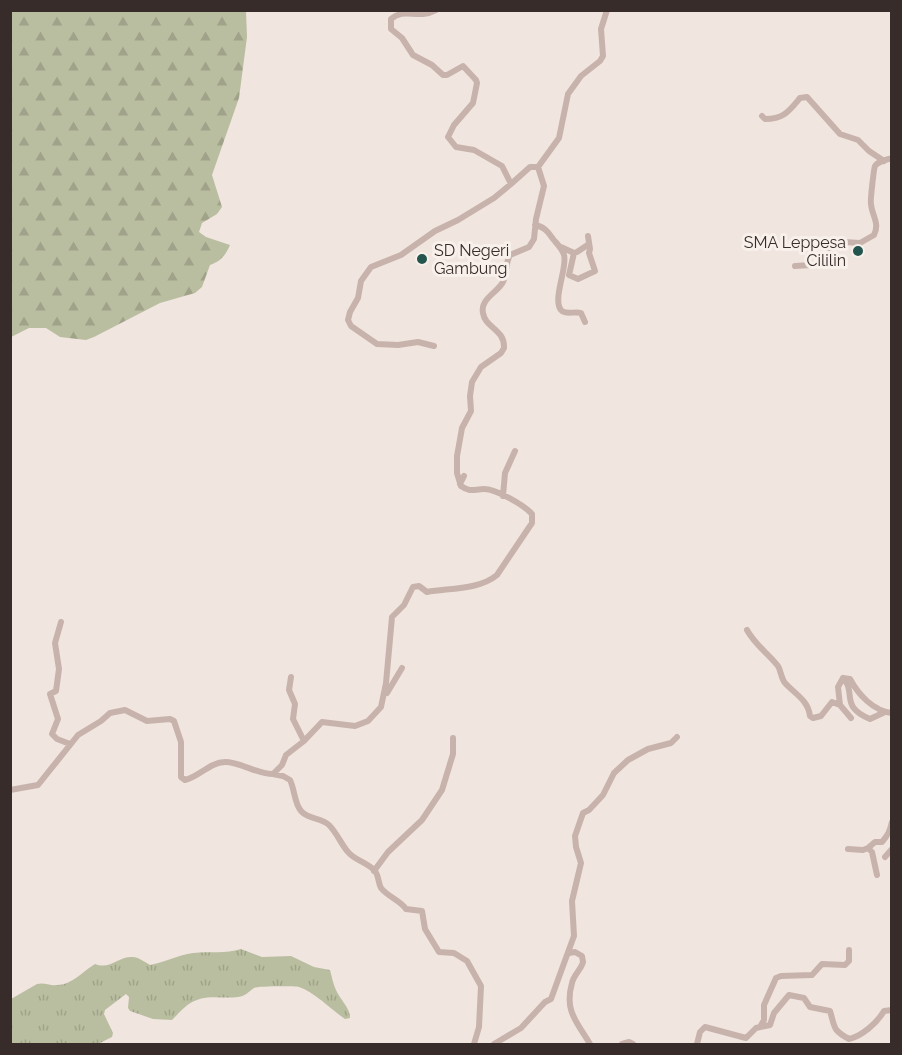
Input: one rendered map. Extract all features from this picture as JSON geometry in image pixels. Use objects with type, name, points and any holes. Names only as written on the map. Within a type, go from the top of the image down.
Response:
[{"type":"street","points":[[436,10],[417,16],[410,13],[397,14],[390,20],[391,29],[402,38],[413,55],[432,65],[443,75],[463,66],[476,80],[473,103],[454,125],[448,137],[458,148],[474,150],[502,166],[510,183]]},
{"type":"street","points":[[538,167],[559,138],[567,94],[580,76],[600,61],[603,56],[601,29],[607,10]]},
{"type":"street","points":[[762,116],[765,119],[783,117],[800,98],[807,98],[840,134],[858,140],[869,151],[888,159]]},
{"type":"street","points":[[795,266],[827,264],[828,254],[836,244],[860,243],[874,235],[877,227],[871,194],[875,166],[888,159]]},
{"type":"street","points":[[434,346],[418,342],[398,345],[377,344],[351,326],[349,315],[358,298],[361,281],[372,267],[401,255],[435,231],[494,198],[530,167],[538,167]]},
{"type":"street","points":[[381,707],[386,683],[392,617],[404,605],[411,589],[417,585],[429,591],[461,588],[490,580],[497,575],[532,523],[531,512],[503,496],[486,489],[469,491],[460,484],[456,469],[462,428],[471,411],[472,382],[481,367],[501,353],[504,348],[501,334],[483,315],[483,305],[504,281],[510,255],[533,243],[544,186],[538,167]]},
{"type":"street","points":[[535,225],[542,226],[548,232],[565,256],[560,281],[559,306],[567,313],[576,311],[581,313],[585,322]]},
{"type":"street","points":[[574,253],[570,277],[578,279],[595,271],[589,253],[591,249],[588,236]]},
{"type":"street","points":[[560,246],[574,253],[589,244]]},
{"type":"street","points":[[503,496],[505,473],[515,451]]},
{"type":"street","points":[[460,484],[465,476]]},
{"type":"street","points":[[61,622],[54,643],[59,664],[59,678],[56,691],[50,696],[58,719],[52,734],[69,744]]},
{"type":"street","points":[[747,630],[757,645],[777,665],[784,682],[804,700],[810,716],[816,718],[821,716],[831,702],[840,705],[851,718]]},
{"type":"street","points":[[273,774],[282,765],[286,756],[322,722],[350,727],[359,725],[374,716],[402,668]]},
{"type":"street","points":[[291,677],[290,690],[295,704],[293,719],[304,741]]},
{"type":"street","points":[[840,705],[838,687],[843,678]]},
{"type":"street","points":[[843,678],[850,679],[860,694],[888,712]]},
{"type":"street","points":[[843,678],[847,682],[852,706],[870,719],[888,712]]},
{"type":"street","points":[[10,790],[38,785],[78,735],[110,713],[118,711],[128,711],[147,721],[172,719],[179,731],[181,742],[181,777],[188,780],[208,768],[225,762],[258,772],[283,776],[290,780],[297,807],[303,814],[312,819],[324,821],[330,826],[348,853],[361,859],[375,871],[381,888],[390,896],[406,909],[422,911],[425,929],[440,952],[459,955],[470,965],[481,990],[479,1028],[474,1044]]},
{"type":"street","points":[[494,1044],[521,1028],[545,1002],[551,999],[574,936],[572,901],[581,863],[575,833],[583,813],[603,795],[614,773],[628,760],[648,748],[671,743],[677,737]]},
{"type":"street","points":[[375,871],[388,852],[422,820],[442,790],[453,754],[453,738]]},
{"type":"street","points":[[848,849],[863,850],[875,842],[880,843],[890,832],[891,822]]},
{"type":"street","points":[[868,848],[872,852],[877,875]]},
{"type":"street","points":[[885,857],[891,849]]},
{"type":"street","points":[[760,1027],[764,1018],[764,1005],[776,978],[812,975],[822,964],[845,965],[849,961],[849,950]]},
{"type":"street","points":[[567,955],[569,952],[575,952],[583,958],[583,965],[572,983],[570,1001],[572,1017],[590,1044]]},
{"type":"street","points":[[697,1044],[700,1032],[705,1027],[743,1039],[753,1029],[770,1024],[774,1013],[789,995],[804,998],[810,1007],[830,1011],[831,1022],[837,1032],[849,1039],[871,1027],[884,1011],[891,1010]]},
{"type":"street","points":[[622,1044],[628,1042],[633,1044]]},
{"type":"green space","points":[[11,10],[246,11],[247,37],[239,98],[212,175],[222,207],[217,214],[202,223],[199,232],[206,237],[230,245],[220,260],[210,265],[202,287],[195,293],[160,303],[86,340],[60,337],[46,328],[29,328],[11,337]]},
{"type":"green space","points":[[241,949],[262,957],[291,956],[314,967],[330,970],[335,988],[350,1018],[345,1019],[311,993],[299,987],[257,987],[241,996],[212,997],[193,1001],[172,1020],[153,1019],[130,1011],[129,997],[126,994],[105,1010],[104,1014],[113,1033],[112,1037],[98,1044],[11,1044],[11,999],[37,984],[62,984],[95,964],[106,965],[128,957],[137,958],[150,965],[187,954]]},
{"type":"place","name":"SMA Leppesa Cililin","points":[[858,251]]},
{"type":"place","name":"SD Negeri Gambung","points":[[422,259]]}]
